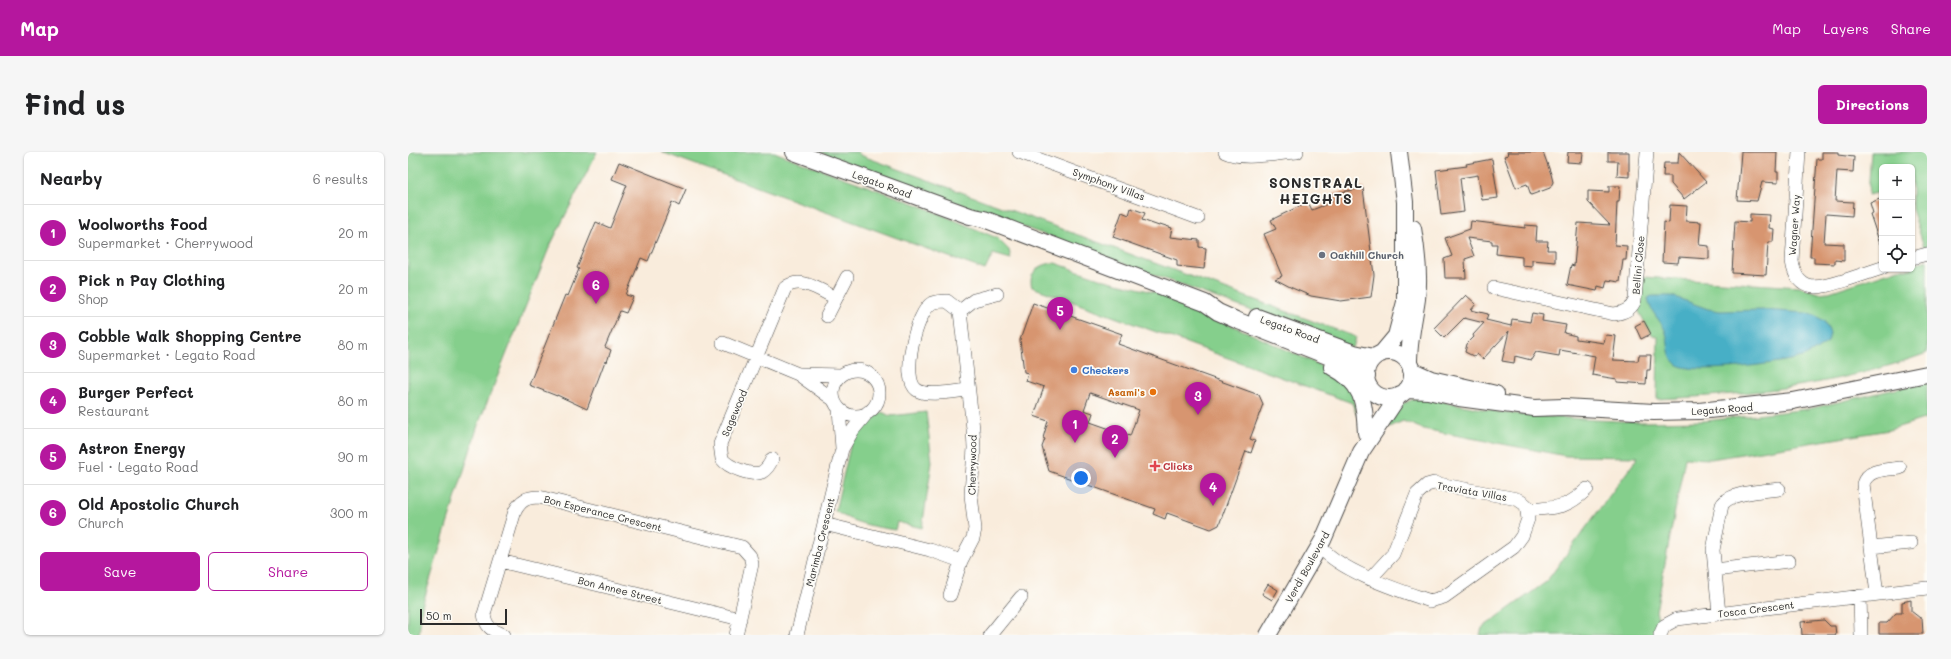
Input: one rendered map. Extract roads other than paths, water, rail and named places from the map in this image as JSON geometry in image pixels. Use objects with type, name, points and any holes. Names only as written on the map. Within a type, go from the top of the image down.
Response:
[{"type":"street","name":"Legato Road","points":[[794,152],[970,216],[990,221],[1205,303],[1224,314],[1287,341],[1309,348],[1350,365],[1366,376]]},
{"type":"street","name":"Symphony Villas","points":[[1019,152],[1198,218]]},
{"type":"street","points":[[1225,152],[1234,155],[1249,156],[1297,152]]},
{"type":"street","points":[[1399,152],[1406,202],[1405,302],[1396,336],[1370,363],[1366,376],[1373,390],[1381,396],[1388,397],[1403,392],[1412,379],[1408,349],[1417,299],[1418,277],[1413,228],[1406,202]]},
{"type":"street","name":"Bellini Close","points":[[1494,288],[1614,314],[1621,313],[1631,307],[1635,300],[1647,152]]},
{"type":"street","name":"Wagner Way","points":[[1799,152],[1792,261],[1796,277],[1805,285],[1820,287],[1879,269]]},
{"type":"street","points":[[1915,257],[1927,254]]},
{"type":"street","points":[[827,316],[847,277]]},
{"type":"street","name":"Sagewood","points":[[772,459],[765,470],[753,473],[732,468],[724,462],[720,454],[720,444],[758,356],[785,288],[789,285],[802,282],[836,298]]},
{"type":"street","points":[[968,390],[924,393],[916,390],[912,386],[911,378],[909,357],[911,347],[928,306],[933,303],[948,301],[960,311],[974,300],[997,294]]},
{"type":"street","name":"Legato Road","points":[[1205,303],[1223,305],[1354,352],[1378,356]]},
{"type":"street","name":"Cherrywood","points":[[950,595],[960,561],[973,538],[975,529],[971,495],[974,448],[973,429],[960,311]]},
{"type":"street","points":[[1287,341],[1296,348],[1345,373],[1354,382],[1360,393],[1364,408],[1366,433]]},
{"type":"street","points":[[723,343],[758,356],[798,374],[850,415],[863,415],[868,412],[877,402],[879,388],[872,376],[860,370],[853,370],[840,375],[798,374]]},
{"type":"street","points":[[1378,356],[1395,352],[1405,358],[1410,366]]},
{"type":"street","name":"Legato Road","points":[[1878,383],[1927,364]]},
{"type":"street","name":"Legato Road","points":[[1410,366],[1431,379],[1502,395],[1553,403],[1564,407]]},
{"type":"street","name":"Legato Road","points":[[1403,392],[1428,391],[1498,404],[1534,408],[1564,407],[1654,412],[1715,410],[1793,401],[1927,374]]},
{"type":"street","points":[[836,405],[834,384],[840,375]]},
{"type":"street","name":"Verdi Boulevard","points":[[1268,635],[1320,554],[1361,452],[1372,410],[1373,390]]},
{"type":"street","name":"Verdi Boulevard","points":[[1361,452],[1403,392]]},
{"type":"street","name":"Marimba Crescent","points":[[836,405],[842,449]]},
{"type":"street","name":"Marimba Crescent","points":[[798,635],[842,449],[853,430],[868,412]]},
{"type":"street","points":[[1877,594],[1864,488],[1865,479],[1872,472],[1900,468]]},
{"type":"street","name":"Traviata Villas","points":[[1370,579],[1393,554],[1417,494],[1427,485],[1434,483],[1517,499],[1522,502],[1528,510]]},
{"type":"street","points":[[1320,554],[1370,579],[1430,601],[1444,597],[1514,547],[1526,526],[1528,510],[1566,505],[1574,502],[1587,489]]},
{"type":"street","points":[[1719,614],[1714,544],[1722,505],[1725,499],[1734,496],[1779,489]]},
{"type":"street","name":"Bon Esperance Crescent","points":[[504,635],[490,629],[485,623],[484,614],[515,511],[519,504],[531,497],[554,501],[742,547],[750,556],[752,564],[736,635]]},
{"type":"street","points":[[824,524],[930,550],[960,561]]},
{"type":"street","points":[[1871,547],[1911,543]]},
{"type":"street","name":"Bon Annee Street","points":[[500,561],[740,618]]},
{"type":"street","points":[[1715,570],[1789,561]]},
{"type":"street","name":"Tosca Crescent","points":[[1660,635],[1664,626],[1673,620],[1927,588]]},
{"type":"street","points":[[1860,596],[1860,635]]},
{"type":"street","points":[[990,635],[1021,597]]},
{"type":"water","points":[[1652,296],[1672,296],[1708,309],[1720,311],[1764,310],[1806,313],[1816,316],[1824,321],[1830,333],[1828,342],[1805,356],[1780,362],[1718,369],[1685,367],[1676,364],[1671,358],[1664,328],[1649,304],[1648,298]]},
{"type":"place","name":"Oakhill Church","points":[[1322,255]]},
{"type":"place","name":"Old Apostolic Church","points":[[596,304]]},
{"type":"place","name":"Astron Energy","points":[[1060,330]]},
{"type":"place","name":"Checkers","points":[[1074,370]]},
{"type":"place","name":"Asami's","points":[[1153,392]]},
{"type":"place","name":"Cobble Walk Shopping Centre","points":[[1198,415]]},
{"type":"place","name":"Woolworths Food","points":[[1075,443]]},
{"type":"place","name":"Pick n Pay Clothing","points":[[1115,458]]},
{"type":"place","name":"Clicks","points":[[1155,466]]},
{"type":"place","name":"Burger Perfect","points":[[1213,506]]},
{"type":"district","name":"SONSTRAAL HEIGHTS","points":[[1316,192]]}]
